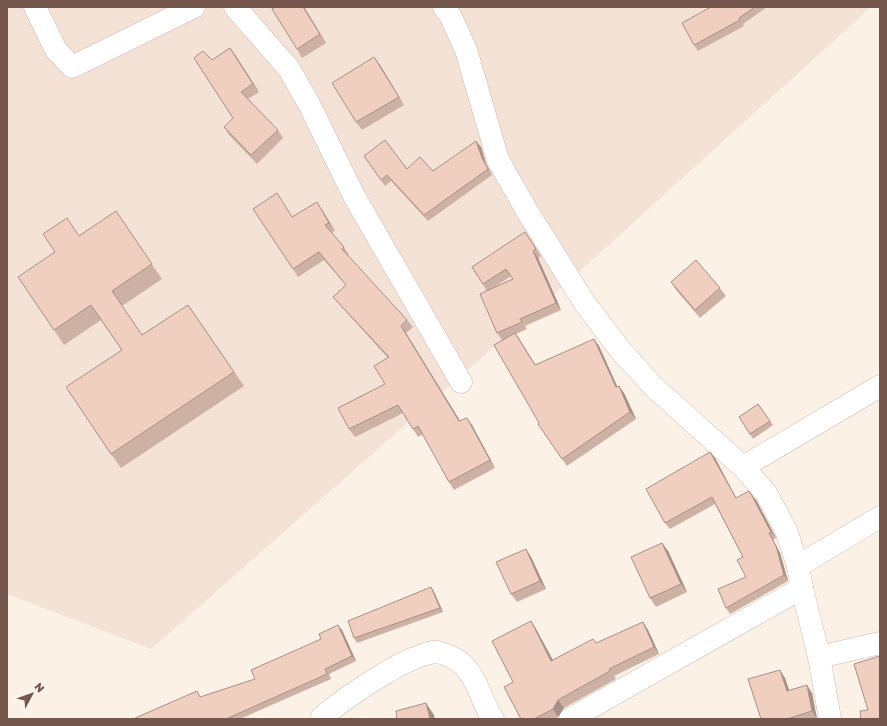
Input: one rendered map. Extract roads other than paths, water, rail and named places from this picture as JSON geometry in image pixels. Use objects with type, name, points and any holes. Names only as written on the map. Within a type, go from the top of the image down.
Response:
[{"type":"street","points":[[35,7],[56,50],[72,67],[194,7]]},
{"type":"street","points":[[235,7],[289,70],[309,104],[354,196],[461,382]]},
{"type":"street","points":[[444,7],[451,17],[466,50],[490,128],[498,160],[527,211],[584,302],[621,350],[654,387],[743,467],[766,493],[786,530],[798,566],[819,656],[830,719]]},
{"type":"street","points":[[743,467],[880,386]]},
{"type":"street","points":[[798,566],[880,517]]},
{"type":"street","points":[[570,719],[802,588]]},
{"type":"street","points":[[819,656],[880,643]]},
{"type":"street","points":[[322,717],[341,701],[414,657],[436,651],[461,662],[475,678],[493,719]]}]
